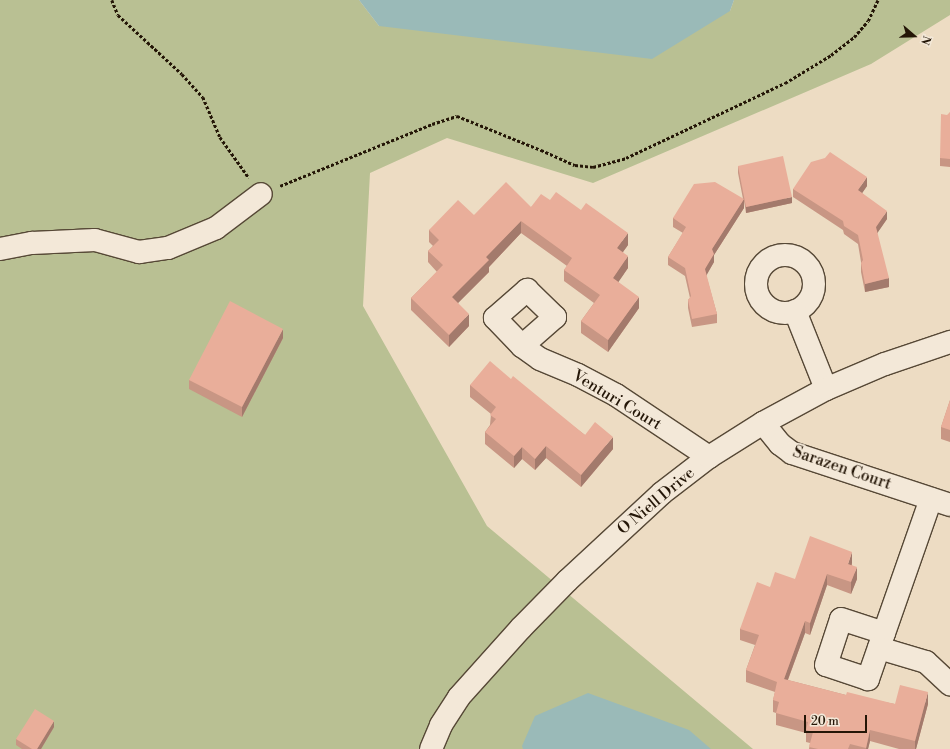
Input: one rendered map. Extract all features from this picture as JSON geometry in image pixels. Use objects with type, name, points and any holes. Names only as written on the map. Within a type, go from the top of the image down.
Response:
[{"type":"street","points":[[0,249],[32,242],[96,240],[139,252],[168,248],[216,228],[261,194]]},
{"type":"street","points":[[796,311],[826,389]]},
{"type":"street","name":"O Niell Drive","points":[[431,749],[441,725],[458,697],[521,628],[567,581],[662,493],[709,458],[762,423],[826,389],[885,364],[950,342]]},
{"type":"street","name":"Venturi Court","points":[[522,346],[540,358],[578,375],[616,395],[709,458]]},
{"type":"street","name":"Sarazen Court","points":[[762,423],[780,444],[792,453],[940,502],[882,640],[926,662],[950,684]]},
{"type":"path","points":[[112,0],[118,15],[182,74],[203,97],[220,137],[261,194],[432,124],[457,116],[541,150],[575,166],[593,167],[626,158],[785,83],[831,55],[854,37],[868,21],[878,0]]},
{"type":"green space","points":[[0,0],[359,0],[379,26],[730,11],[734,0],[950,0],[950,15],[871,64],[593,183],[447,138],[370,173],[363,306],[487,526],[753,749],[0,749]]},
{"type":"water","points":[[359,0],[734,0],[730,11],[652,59],[379,26]]},
{"type":"water","points":[[588,693],[689,730],[711,749],[523,749],[522,746],[535,716]]},
{"type":"building","points":[[950,112],[950,159],[940,158],[941,114],[947,115]]},
{"type":"building","points":[[830,152],[867,177],[858,190],[887,211],[876,227],[889,278],[865,284],[861,263],[863,260],[858,235],[844,226],[843,221],[793,189],[811,162],[825,158]]},
{"type":"building","points":[[783,156],[792,197],[746,207],[738,166]]},
{"type":"building","points":[[506,182],[531,207],[541,194],[550,200],[556,192],[581,210],[586,203],[628,233],[617,248],[628,256],[613,278],[639,297],[608,340],[581,321],[600,295],[564,270],[572,258],[521,221],[486,257],[489,260],[452,297],[469,314],[449,335],[411,298],[443,265],[428,251],[439,240],[429,230],[458,200],[474,215]]},
{"type":"building","points":[[715,182],[744,199],[712,249],[714,254],[705,269],[717,314],[692,319],[688,300],[691,296],[685,268],[668,257],[686,227],[673,218],[694,184]]},
{"type":"building","points":[[230,301],[283,329],[242,407],[189,380]]},
{"type":"building","points":[[490,361],[511,379],[513,376],[585,435],[595,422],[613,437],[581,475],[546,446],[535,459],[522,447],[514,456],[485,432],[496,419],[490,415],[496,407],[470,385]]},
{"type":"building","points":[[950,400],[950,430],[941,427]]},
{"type":"building","points":[[810,536],[852,552],[848,564],[857,567],[851,582],[827,574],[810,623],[805,621],[784,679],[846,695],[847,692],[895,704],[900,685],[928,692],[915,741],[870,730],[866,748],[850,744],[848,749],[818,749],[809,747],[813,732],[806,730],[808,722],[776,713],[779,702],[773,700],[777,682],[746,670],[759,635],[740,629],[757,582],[770,587],[775,572],[795,579]]},
{"type":"building","points":[[35,709],[54,721],[37,749],[32,749],[16,739]]}]
